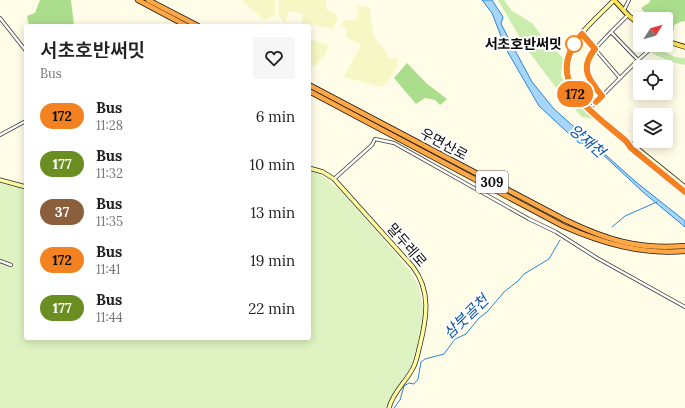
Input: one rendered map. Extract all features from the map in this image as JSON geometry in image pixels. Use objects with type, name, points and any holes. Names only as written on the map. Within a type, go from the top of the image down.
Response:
[{"type":"highway","points":[[138,0],[183,24]]},
{"type":"highway","points":[[148,0],[194,24]]},
{"type":"highway","name":"우면산로","points":[[311,86],[558,217],[590,232],[621,242],[644,246],[685,246]]},
{"type":"highway","name":"우면산로","points":[[311,92],[563,226],[586,236],[614,245],[643,251],[685,251]]},
{"type":"main road","points":[[614,0],[633,19]]},
{"type":"main road","points":[[673,43],[685,46]]},
{"type":"street","points":[[614,0],[582,34],[569,53],[567,74],[573,91],[589,109],[626,141],[685,187]]},
{"type":"street","points":[[624,10],[629,0]]},
{"type":"street","points":[[602,96],[592,83],[587,72],[587,62],[590,54],[628,15]]},
{"type":"street","points":[[0,18],[24,48]]},
{"type":"street","points":[[611,32],[638,60],[647,52]]},
{"type":"street","points":[[582,34],[620,78]]},
{"type":"street","points":[[589,109],[633,65]]},
{"type":"street","points":[[0,135],[24,122]]},
{"type":"street","points":[[334,179],[372,145],[375,139],[394,143],[570,240],[597,258],[685,307]]},
{"type":"street","points":[[626,141],[631,148],[685,192]]},
{"type":"street","name":"말두레로","points":[[311,169],[323,172],[334,179],[420,275],[427,303],[427,317],[414,368],[395,394],[389,408]]},
{"type":"street","points":[[0,180],[24,186]]},
{"type":"street","points":[[0,261],[11,265]]},
{"type":"green space","points":[[40,0],[71,0],[74,24],[29,24],[27,16],[35,13]]},
{"type":"green space","points":[[241,0],[275,0],[275,15],[264,20]]},
{"type":"green space","points":[[278,0],[326,0],[326,9],[334,12],[338,18],[333,29],[312,24],[311,26],[311,24],[301,24],[303,14],[288,11],[285,23],[278,15]]},
{"type":"green space","points":[[498,0],[504,0],[512,11],[532,23],[544,39],[563,58],[561,76],[575,100],[594,119],[582,117],[560,93],[526,48]]},
{"type":"green space","points":[[650,0],[685,0],[685,21],[674,25],[673,30],[673,12],[645,12],[641,8],[650,2]]},
{"type":"green space","points":[[358,6],[370,7],[371,22],[375,38],[388,53],[387,57],[392,59],[394,57],[397,58],[398,65],[391,77],[381,87],[344,77],[361,45],[346,37],[347,29],[341,24],[344,21],[357,19]]},
{"type":"green space","points":[[311,39],[328,45],[325,55],[316,65],[311,66]]},
{"type":"green space","points":[[665,52],[676,57],[685,58],[685,65],[675,63],[673,62],[673,60],[668,60],[651,53]]},
{"type":"green space","points":[[407,63],[426,83],[447,99],[440,105],[435,100],[425,98],[416,104],[394,78]]},
{"type":"green space","points":[[311,171],[322,176],[339,189],[399,257],[419,287],[423,308],[423,327],[411,366],[395,391],[387,408],[0,408],[0,182],[24,188],[24,340],[311,340]]},
{"type":"water","name":"양재천","points":[[482,0],[492,0],[503,17],[501,24],[532,82],[554,109],[636,182],[685,221],[685,227],[644,193],[599,151],[587,143],[579,143],[539,106],[506,49],[492,13]]},
{"type":"waterway","name":"삼붓골천","points":[[612,227],[625,216],[657,202]]},
{"type":"waterway","name":"삼붓골천","points":[[394,408],[400,400],[404,386],[409,383],[414,384],[418,379],[421,362],[425,359],[444,354],[455,339],[466,334],[504,292],[524,274],[549,259],[560,240]]},
{"type":"bus line","name":"172","points":[[596,102],[602,96],[590,80],[587,67],[588,58],[595,49],[582,34],[569,53],[566,69],[568,80],[573,91],[584,104],[626,141],[631,148],[685,192]]},
{"type":"place","name":"서초호반써밋","points":[[574,44]]}]
